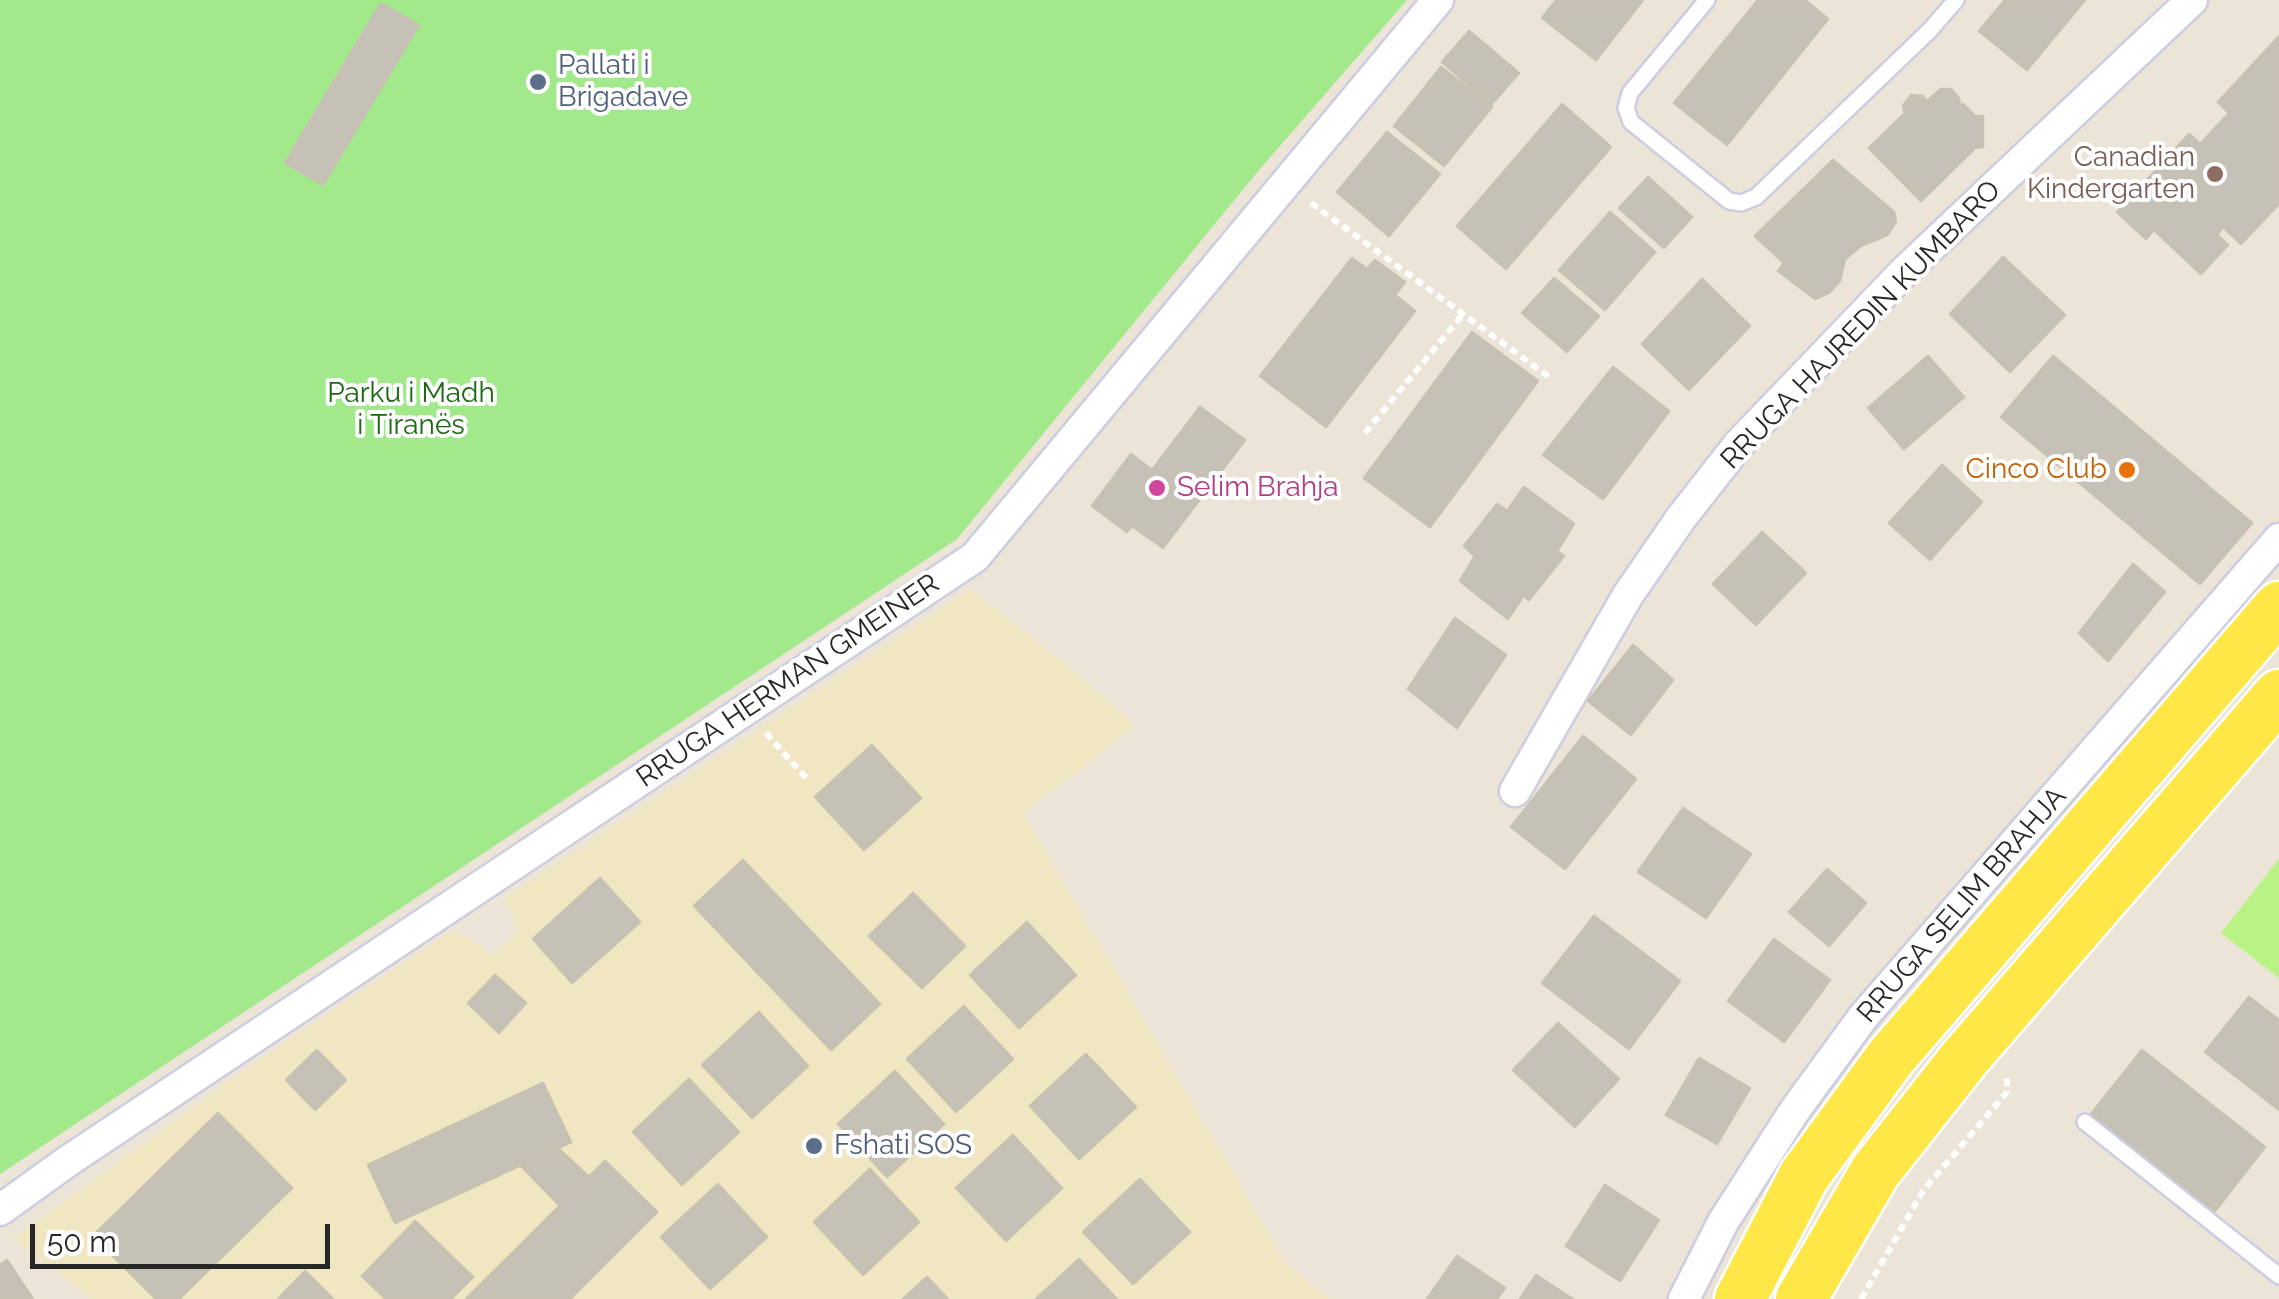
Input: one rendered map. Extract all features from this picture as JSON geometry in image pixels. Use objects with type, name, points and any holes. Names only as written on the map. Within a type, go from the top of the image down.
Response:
[{"type":"main road","name":"RRUGA SELIM BRAHJA","points":[[1740,1299],[1804,1176],[1891,1057],[2279,607]]},
{"type":"main road","points":[[1818,1279],[1874,1172],[1964,1059],[2279,695]]},
{"type":"street","name":"RRUGA HERMAN GMEINER","points":[[0,1210],[975,558],[1438,0]]},
{"type":"street","name":"RRUGA HAJREDIN KUMBARO","points":[[1515,792],[1628,595],[1680,518],[1739,444],[1904,272],[2192,0]]},
{"type":"street","name":"RRUGA SELIM BRAHJA","points":[[1684,1299],[1723,1222],[1795,1110],[1863,1018],[2279,538]]},
{"type":"lane","points":[[1707,0],[1630,94],[1626,108],[1632,122],[1729,201],[1741,203],[1770,184],[1930,30],[1956,0]]},
{"type":"lane","points":[[2085,1122],[2279,1276]]},
{"type":"path","points":[[1286,184],[1552,379]]},
{"type":"path","points":[[1365,433],[1463,314]]},
{"type":"path","points":[[746,709],[807,779]]},
{"type":"shaded area","points":[[970,589],[1075,672],[1135,726],[1023,813],[1287,1265],[1329,1299],[92,1299],[13,1239],[243,1071],[454,930],[494,955],[518,928],[504,899]]},
{"type":"green space","name":"Parku i Madh i Tiranës","points":[[0,0],[1407,0],[1259,170],[957,539],[0,1174]]},
{"type":"green space","points":[[2279,859],[2279,978],[2221,933]]},
{"type":"building","points":[[1556,0],[1643,0],[1596,60],[1542,18]]},
{"type":"building","points":[[1758,0],[1805,0],[1828,19],[1727,145],[1674,103]]},
{"type":"building","points":[[2005,0],[2085,0],[2027,70],[1979,31]]},
{"type":"building","points":[[381,3],[419,25],[323,185],[285,163]]},
{"type":"building","points":[[1469,31],[1519,73],[1491,105],[1442,62]]},
{"type":"building","name":"Canadian Kindergarten","points":[[2279,36],[2279,204],[2241,244],[2223,227],[2217,235],[2228,245],[2201,274],[2154,230],[2146,239],[2117,212],[2189,134],[2200,144],[2229,113],[2218,102]]},
{"type":"building","points":[[1441,67],[1492,107],[1444,166],[1394,126]]},
{"type":"building","points":[[1941,89],[1951,89],[1960,106],[1963,104],[1975,116],[1983,116],[1983,147],[1975,148],[1921,201],[1869,148],[1905,113],[1903,106],[1911,95],[1927,101]]},
{"type":"building","points":[[1562,104],[1611,147],[1506,269],[1457,226]]},
{"type":"building","points":[[1387,132],[1440,174],[1389,236],[1337,192]]},
{"type":"building","points":[[1833,160],[1894,212],[1896,222],[1887,235],[1861,246],[1845,259],[1840,281],[1830,292],[1815,299],[1778,271],[1784,263],[1755,236]]},
{"type":"building","points":[[1648,177],[1692,217],[1664,248],[1619,208]]},
{"type":"building","points":[[1610,212],[1655,252],[1605,310],[1559,270]]},
{"type":"building","points":[[2003,257],[2065,315],[2010,372],[1950,314]]},
{"type":"building","points":[[1352,258],[1367,269],[1375,260],[1405,282],[1395,295],[1415,311],[1326,427],[1260,376]]},
{"type":"building","points":[[1554,278],[1599,316],[1567,352],[1522,313]]},
{"type":"building","points":[[1702,279],[1750,326],[1689,390],[1642,344]]},
{"type":"building","points":[[1472,332],[1538,381],[1430,527],[1364,478]]},
{"type":"building","points":[[1928,356],[1964,397],[1904,449],[1868,408]]},
{"type":"building","name":"Cinco Club","points":[[2053,356],[2252,523],[2200,584],[2001,417]]},
{"type":"building","points":[[1613,367],[1669,411],[1603,499],[1543,455]]},
{"type":"building","name":"Selim Brahja","points":[[1200,407],[1245,440],[1163,548],[1132,526],[1127,532],[1092,506],[1131,454],[1152,470]]},
{"type":"building","points":[[1942,465],[1982,502],[1930,560],[1889,523]]},
{"type":"building","points":[[1524,487],[1574,524],[1557,551],[1564,556],[1529,600],[1524,595],[1508,619],[1460,581],[1475,556],[1464,546],[1497,504],[1507,511]]},
{"type":"building","points":[[1762,532],[1806,573],[1756,625],[1713,584]]},
{"type":"building","points":[[2133,564],[2165,592],[2108,661],[2079,633]]},
{"type":"building","points":[[1455,618],[1506,655],[1457,728],[1408,689]]},
{"type":"building","points":[[1633,645],[1673,680],[1631,735],[1588,701]]},
{"type":"building","points":[[1583,736],[1636,779],[1565,869],[1511,827]]},
{"type":"building","points":[[872,745],[921,798],[864,850],[815,797]]},
{"type":"building","points":[[1683,808],[1751,854],[1706,918],[1638,872]]},
{"type":"building","points":[[743,860],[880,1004],[831,1050],[694,906]]},
{"type":"building","points":[[1827,869],[1866,903],[1829,946],[1789,912]]},
{"type":"building","points":[[600,878],[640,922],[572,983],[533,939]]},
{"type":"building","points":[[913,893],[965,946],[922,988],[869,936]]},
{"type":"building","points":[[1594,916],[1680,981],[1629,1049],[1542,983]]},
{"type":"building","points":[[1027,922],[1076,975],[1019,1028],[970,975]]},
{"type":"building","points":[[1774,939],[1830,980],[1784,1042],[1728,1001]]},
{"type":"building","points":[[495,975],[526,1003],[499,1033],[468,1003]]},
{"type":"building","points":[[2249,997],[2279,1020],[2279,1110],[2205,1052]]},
{"type":"building","points":[[964,1006],[1013,1059],[956,1112],[907,1059]]},
{"type":"building","points":[[759,1012],[808,1066],[752,1118],[702,1065]]},
{"type":"building","points":[[1558,1023],[1619,1079],[1575,1127],[1513,1070]]},
{"type":"building","points":[[317,1050],[346,1080],[315,1110],[286,1080]]},
{"type":"building","points":[[2142,1050],[2265,1147],[2215,1211],[2091,1114]]},
{"type":"building","points":[[1086,1054],[1136,1107],[1079,1159],[1030,1106]]},
{"type":"building","points":[[1699,1058],[1750,1088],[1717,1144],[1666,1115]]},
{"type":"building","points":[[895,1071],[944,1124],[887,1177],[838,1124]]},
{"type":"building","points":[[689,1079],[739,1132],[682,1185],[633,1132]]},
{"type":"building","points":[[543,1083],[571,1142],[395,1223],[368,1165]]},
{"type":"building","points":[[218,1113],[292,1188],[179,1299],[156,1299],[93,1236]]},
{"type":"building","points":[[1013,1135],[1062,1188],[1006,1241],[956,1188]]},
{"type":"building","points":[[558,1148],[589,1177],[560,1206],[520,1165]]},
{"type":"building","points":[[605,1161],[657,1212],[570,1299],[466,1299]]},
{"type":"building","points":[[870,1169],[919,1222],[863,1275],[814,1222]]},
{"type":"building","points":[[1140,1179],[1190,1232],[1133,1284],[1083,1232]]},
{"type":"building","points":[[718,1184],[767,1237],[710,1289],[661,1237]]},
{"type":"building","points":[[1605,1185],[1659,1220],[1620,1281],[1566,1246]]},
{"type":"building","points":[[415,1221],[473,1277],[451,1299],[386,1299],[362,1276]]},
{"type":"building","points":[[1457,1256],[1505,1288],[1497,1299],[1427,1299]]},
{"type":"building","points":[[1079,1259],[1117,1299],[1036,1299]]},
{"type":"building","points":[[7,1260],[33,1299],[0,1299],[0,1265]]},
{"type":"building","points":[[305,1271],[333,1299],[278,1299]]},
{"type":"building","points":[[1536,1275],[1573,1299],[1520,1299]]},
{"type":"building","points":[[927,1277],[948,1299],[903,1299]]},
{"type":"place","name":"Pallati i Brigadave","points":[[538,82]]},
{"type":"place","name":"Canadian Kindergarten","points":[[2215,174]]},
{"type":"place","name":"Cinco Club","points":[[2127,470]]},
{"type":"place","name":"Selim Brahja","points":[[1157,488]]},
{"type":"place","name":"Fshati SOS","points":[[814,1146]]}]
